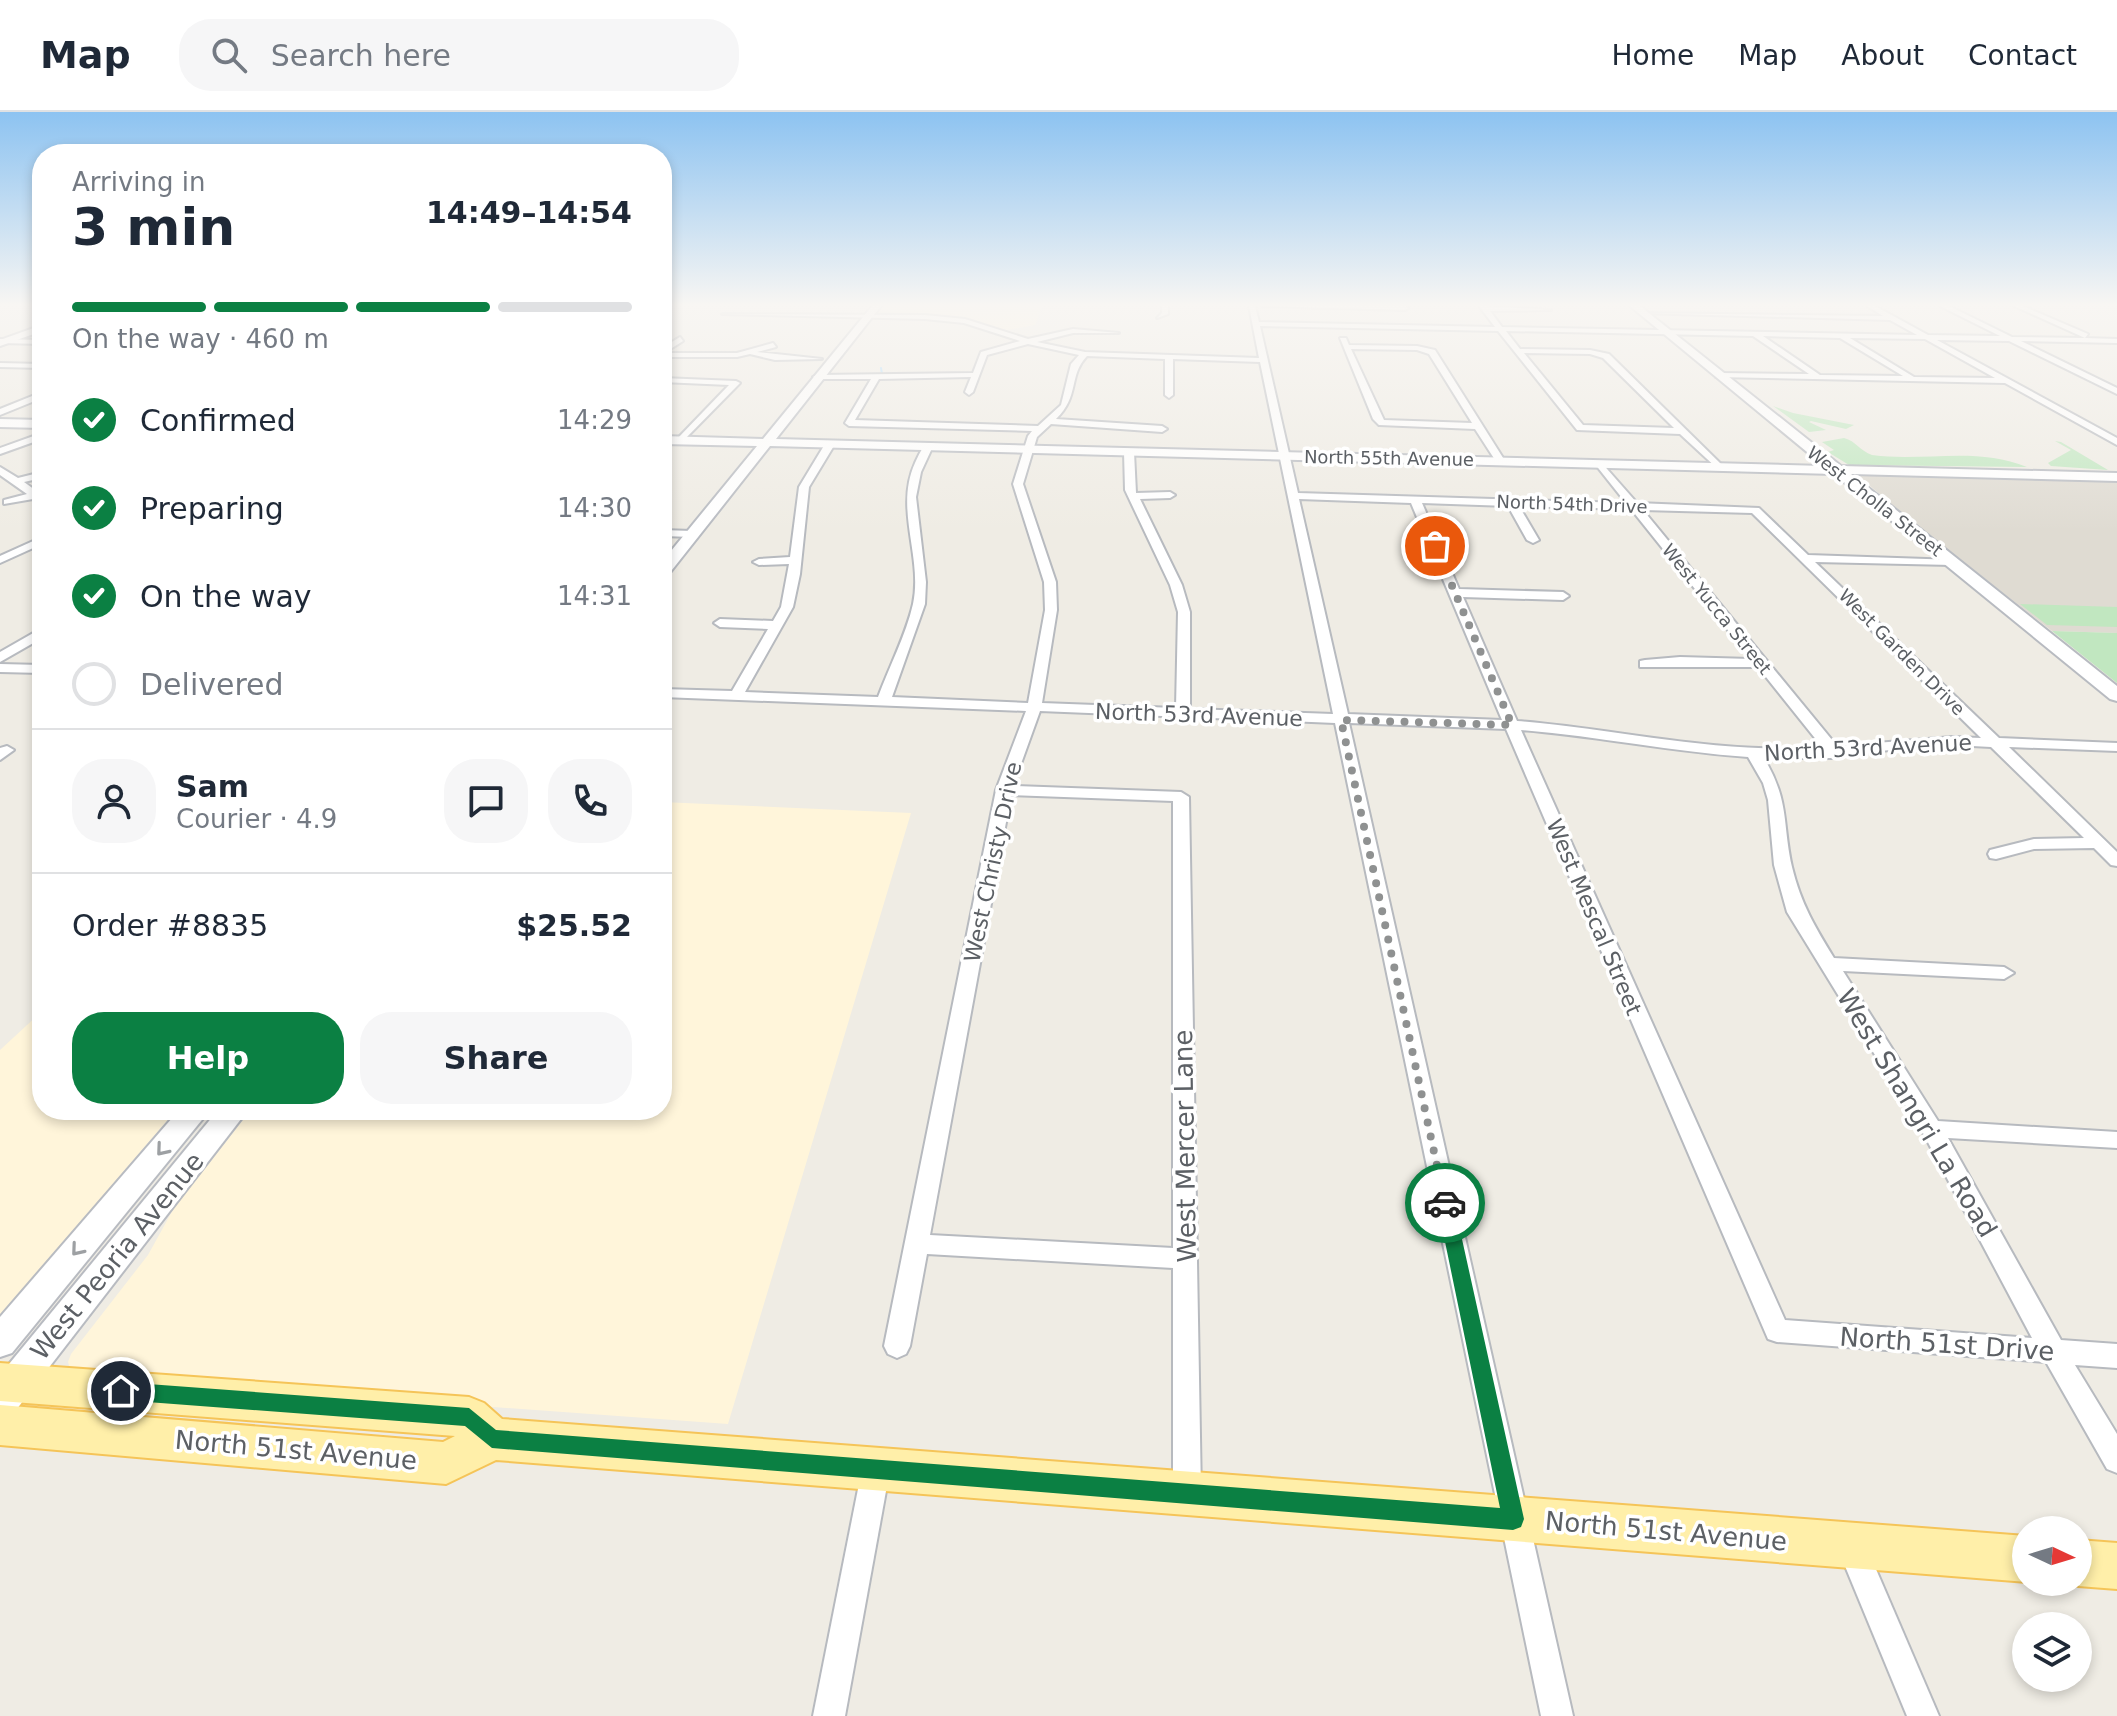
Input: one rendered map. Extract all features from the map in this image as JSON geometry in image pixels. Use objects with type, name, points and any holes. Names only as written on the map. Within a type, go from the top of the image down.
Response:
[{"type":"main road","name":"North 51st Avenue","points":[[5,1389],[469,1417],[492,1439]]},
{"type":"main road","name":"North 51st Avenue","points":[[0,1425],[446,1463],[492,1439],[2012,1558]]},
{"type":"main road","points":[[2092,1564],[2117,1566]]},
{"type":"street","points":[[681,440],[736,383],[683,381]]},
{"type":"street","points":[[672,559],[802,381]]},
{"type":"street","points":[[672,530],[814,381]]},
{"type":"street","points":[[874,381],[849,423],[1162,429]]},
{"type":"street","points":[[969,392],[973,381]]},
{"type":"street","name":"West Christy Drive","points":[[897,1346],[1004,790],[1034,709],[1051,610],[1050,582],[1018,484],[1028,449],[1044,425],[1065,406],[1071,381]]},
{"type":"street","points":[[1169,381],[1169,395]]},
{"type":"street","points":[[1268,381],[1557,1716]]},
{"type":"street","points":[[1361,381],[1377,419],[1382,423],[1478,426]]},
{"type":"street","points":[[1448,381],[1500,461]]},
{"type":"street","points":[[1541,381],[1580,428],[1682,431]]},
{"type":"street","points":[[1629,381],[1719,467]]},
{"type":"street","name":"West Cholla Street","points":[[1726,381],[2117,695]]},
{"type":"street","points":[[2000,381],[2007,381],[2117,442]]},
{"type":"street","points":[[2096,381],[2117,391]]},
{"type":"street","points":[[0,412],[32,399]]},
{"type":"street","points":[[2036,409],[2058,409]]},
{"type":"street","points":[[0,423],[32,424]]},
{"type":"street","points":[[0,451],[32,440]]},
{"type":"street","name":"North 55th Avenue","points":[[672,440],[2117,477]]},
{"type":"street","points":[[736,696],[792,593],[800,510],[807,478],[830,444]]},
{"type":"street","points":[[883,702],[919,604],[920,582],[911,497],[916,472],[928,446]]},
{"type":"street","points":[[1129,452],[1128,482],[1176,585],[1184,612],[1183,714]]},
{"type":"street","name":"West Yucca Street","points":[[1600,464],[1835,753]]},
{"type":"street","points":[[0,470],[32,493]]},
{"type":"street","points":[[17,481],[32,477]]},
{"type":"street","points":[[1133,496],[1170,495]]},
{"type":"street","name":"North 54th Drive","points":[[1292,496],[1755,510]]},
{"type":"street","points":[[8,502],[32,499]]},
{"type":"street","name":"West Mescal Street","points":[[1415,500],[1606,946],[1777,1331]]},
{"type":"street","points":[[1511,502],[1533,540]]},
{"type":"street","points":[[786,511],[800,510]]},
{"type":"street","name":"West Garden Drive","points":[[1755,510],[2117,861]]},
{"type":"street","points":[[672,534],[692,534]]},
{"type":"street","points":[[0,560],[32,545]]},
{"type":"street","points":[[1157,546],[1175,545]]},
{"type":"street","points":[[14,553],[32,554]]},
{"type":"street","points":[[1807,558],[1952,562]]},
{"type":"street","points":[[759,562],[795,560]]},
{"type":"street","points":[[1455,593],[1563,596]]},
{"type":"street","points":[[720,623],[776,625]]},
{"type":"street","points":[[0,658],[32,638]]},
{"type":"street","points":[[1645,664],[1680,661],[1761,663]]},
{"type":"street","points":[[0,668],[32,669]]},
{"type":"street","name":"North 53rd Avenue","points":[[672,693],[1512,725],[1754,754],[1835,753],[1918,743],[1993,742],[2117,747]]},
{"type":"street","name":"West Shangri La Road","points":[[1754,754],[1771,783],[1776,800],[1783,865],[1796,912],[1932,1129],[2053,1351],[2117,1460]]},
{"type":"street","name":"West Mercer Lane","points":[[1004,790],[1181,797],[1187,1495]]},
{"type":"street","points":[[1996,854],[2034,844],[2099,843]]},
{"type":"street","points":[[1828,964],[2004,973]]},
{"type":"street","name":"West Peoria Avenue","points":[[0,1342],[188,1120]]},
{"type":"street","name":"West Peoria Avenue","points":[[5,1389],[226,1120]]},
{"type":"street","points":[[1932,1129],[2117,1140]]},
{"type":"street","points":[[917,1244],[1187,1259]]},
{"type":"street","name":"North 51st Drive","points":[[1777,1331],[2117,1356]]},
{"type":"street","points":[[829,1716],[876,1469]]},
{"type":"street","points":[[1852,1546],[1923,1716]]},
{"type":"shaded area","points":[[1860,477],[2117,478],[2117,633],[2052,631],[1906,517]]},
{"type":"shaded area","points":[[672,802],[911,813],[728,1424],[92,1378],[71,1372],[68,1362],[71,1354],[148,1255],[174,1208],[243,1120],[672,1120]]},
{"type":"shaded area","points":[[32,1020],[32,1120],[167,1120],[0,1317],[0,1050]]},
{"type":"green space","points":[[1773,406],[1854,425],[1846,429],[1811,421],[1826,430],[1809,432]]},
{"type":"green space","points":[[1844,438],[1872,455],[1989,457],[2027,467],[1849,465],[1828,452],[1834,450],[1822,442]]},
{"type":"green space","points":[[2055,441],[2108,470],[2051,466],[2048,463],[2071,450]]},
{"type":"green space","points":[[2020,604],[2117,607],[2117,627],[2047,625]]},
{"type":"green space","points":[[2052,631],[2117,633],[2117,683]]},
{"type":"way so far","points":[[1435,546],[1512,725],[1341,720],[1445,1203]]},
{"type":"route","points":[[121,1391],[469,1417],[492,1439],[1513,1519],[1445,1203]]}]
